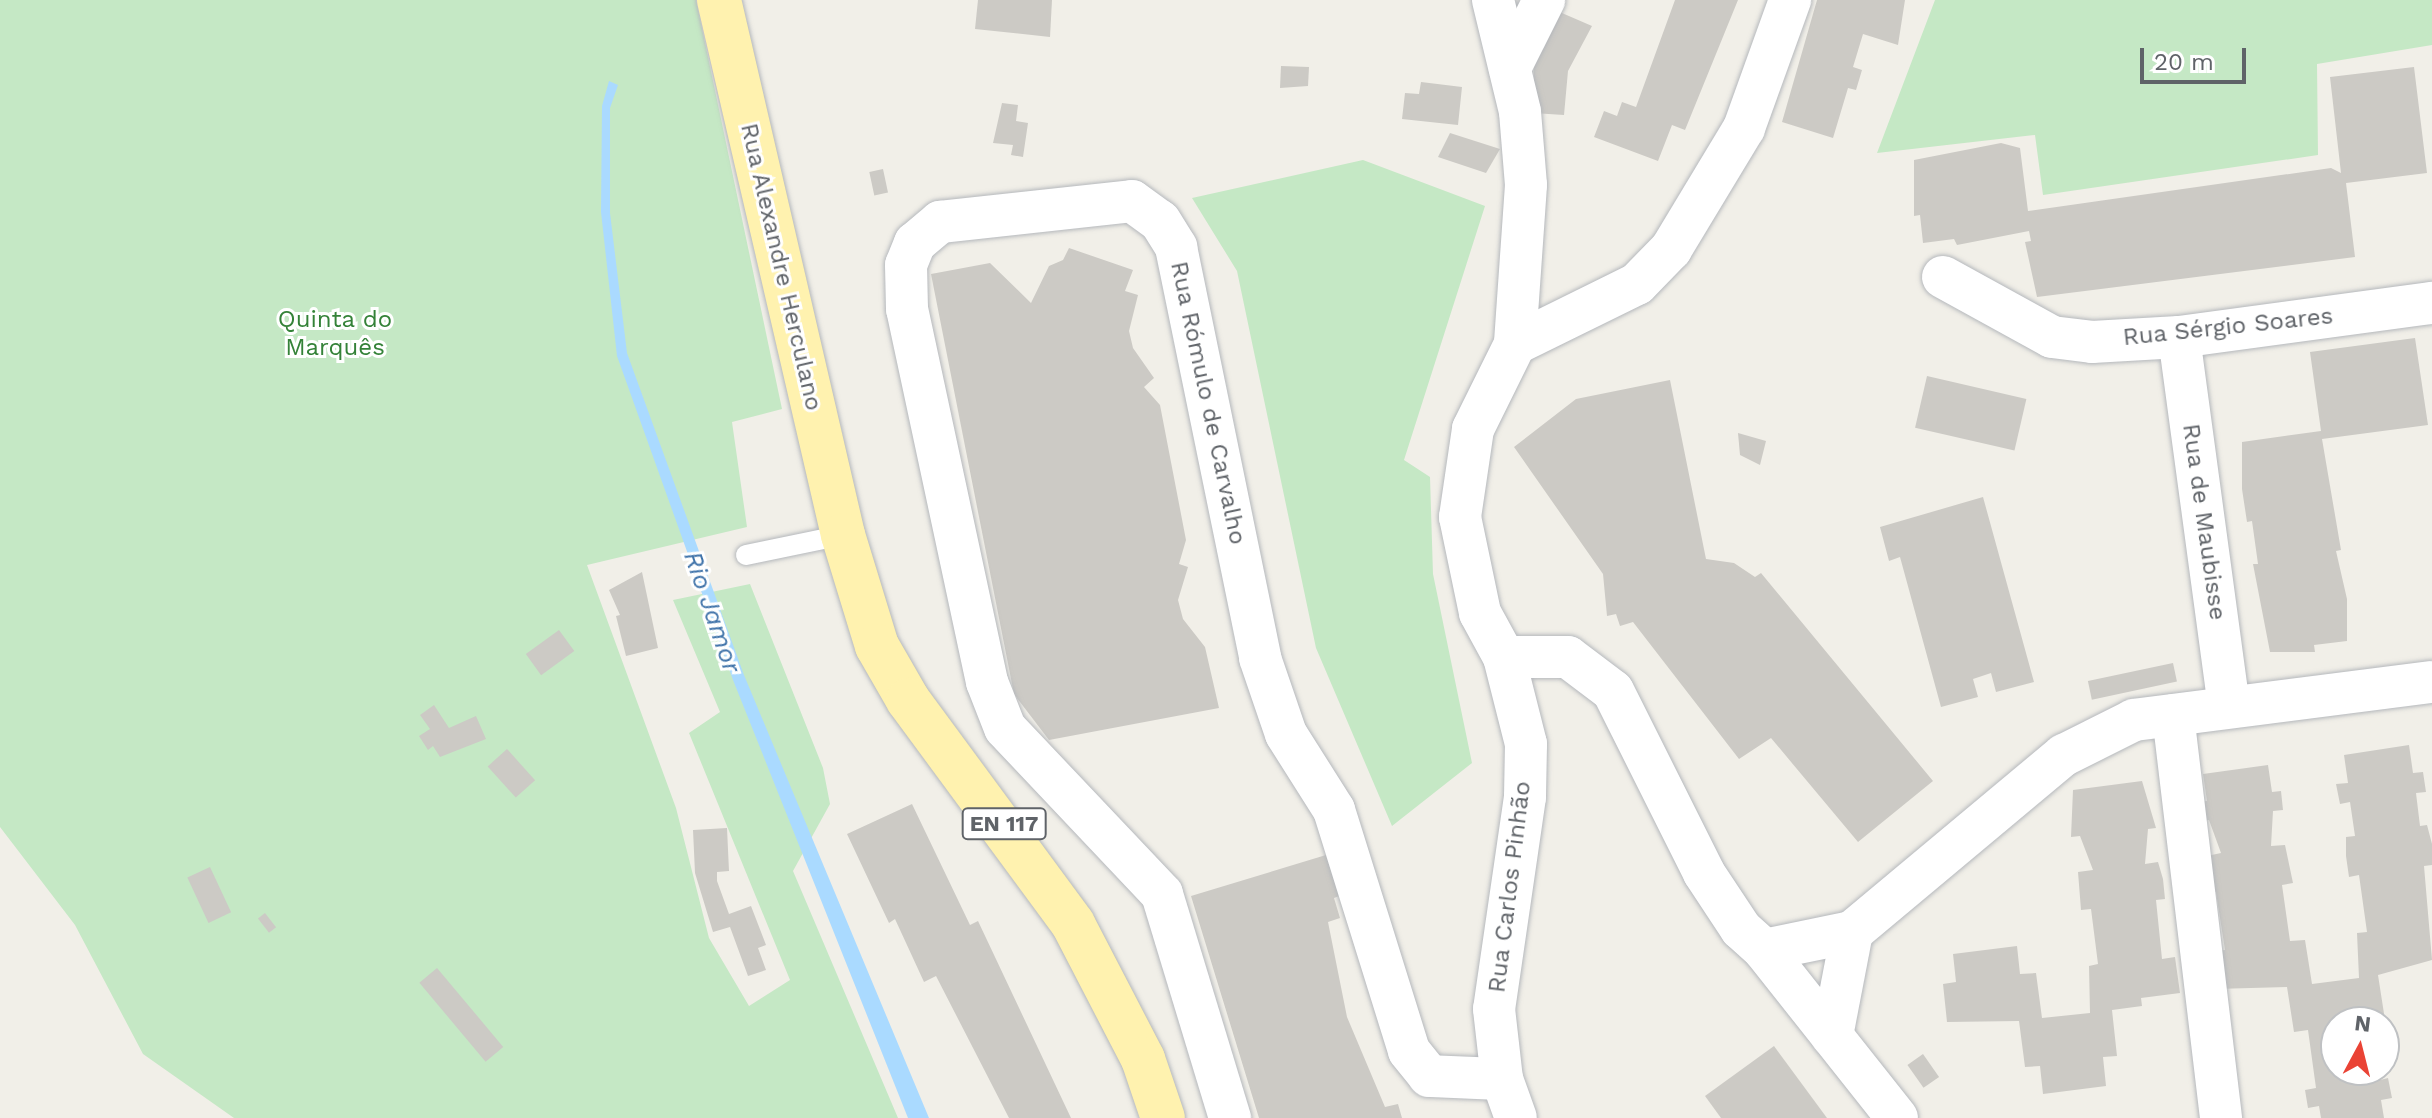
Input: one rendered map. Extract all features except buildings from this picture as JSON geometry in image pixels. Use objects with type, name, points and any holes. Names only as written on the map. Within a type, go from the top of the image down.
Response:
[{"type":"main road","name":"Rua Alexandre Herculano","points":[[719,0],[843,535]]},
{"type":"main road","name":"EN 117","points":[[843,535],[869,625],[889,670],[1073,924],[1143,1059],[1163,1118]]},
{"type":"street","points":[[1493,0],[1510,68],[1526,185],[1515,344]]},
{"type":"street","points":[[1510,68],[1544,0]]},
{"type":"street","points":[[1515,344],[1637,284],[1671,249],[1744,128],[1790,0]]},
{"type":"street","name":"Rua Rómulo de Carvalho","points":[[1230,1118],[1162,894],[1005,728],[987,682],[907,309],[906,265],[915,243],[940,222],[1132,201],[1160,221],[1176,247],[1260,658],[1286,734],[1334,810],[1409,1051],[1429,1076],[1502,1079]]},
{"type":"street","name":"Rua Sérgio Soares","points":[[1943,277],[2052,337],[2179,337],[2432,303]]},
{"type":"street","name":"Rua de Maubisse","points":[[2179,337],[2229,707]]},
{"type":"street","name":"Rua Carlos Pinhão","points":[[1515,344],[1473,429],[1460,517],[1480,613],[1504,657],[1526,744],[1525,797],[1494,1009],[1502,1079],[1516,1118]]},
{"type":"street","points":[[1504,657],[1568,657],[1613,691],[1704,873],[1741,929],[1764,950],[1897,1118]]},
{"type":"street","points":[[1764,950],[1852,932],[2064,755],[2134,720],[2432,682]]},
{"type":"street","points":[[2173,715],[2221,1118]]},
{"type":"street","points":[[1832,1036],[1852,932]]},
{"type":"lane","points":[[746,555],[843,535]]},
{"type":"green space","name":"Quinta do Marquês","points":[[0,0],[696,0],[782,409],[732,422],[747,527],[587,565],[676,808],[709,938],[749,1006],[790,980],[689,733],[720,712],[673,600],[750,584],[823,768],[830,804],[793,871],[898,1118],[234,1118],[143,1054],[75,925],[0,827]]},
{"type":"green space","points":[[1935,0],[2432,0],[2432,45],[2317,64],[2318,155],[2043,195],[2035,135],[1877,153]]},
{"type":"green space","points":[[1363,160],[1485,206],[1404,460],[1430,477],[1433,574],[1472,763],[1392,826],[1316,648],[1237,271],[1192,198]]},
{"type":"water","name":"Rio Jamor","points":[[609,81],[618,85],[610,108],[610,213],[627,353],[744,675],[929,1118],[908,1118],[733,680],[617,356],[601,212],[602,106]]}]
